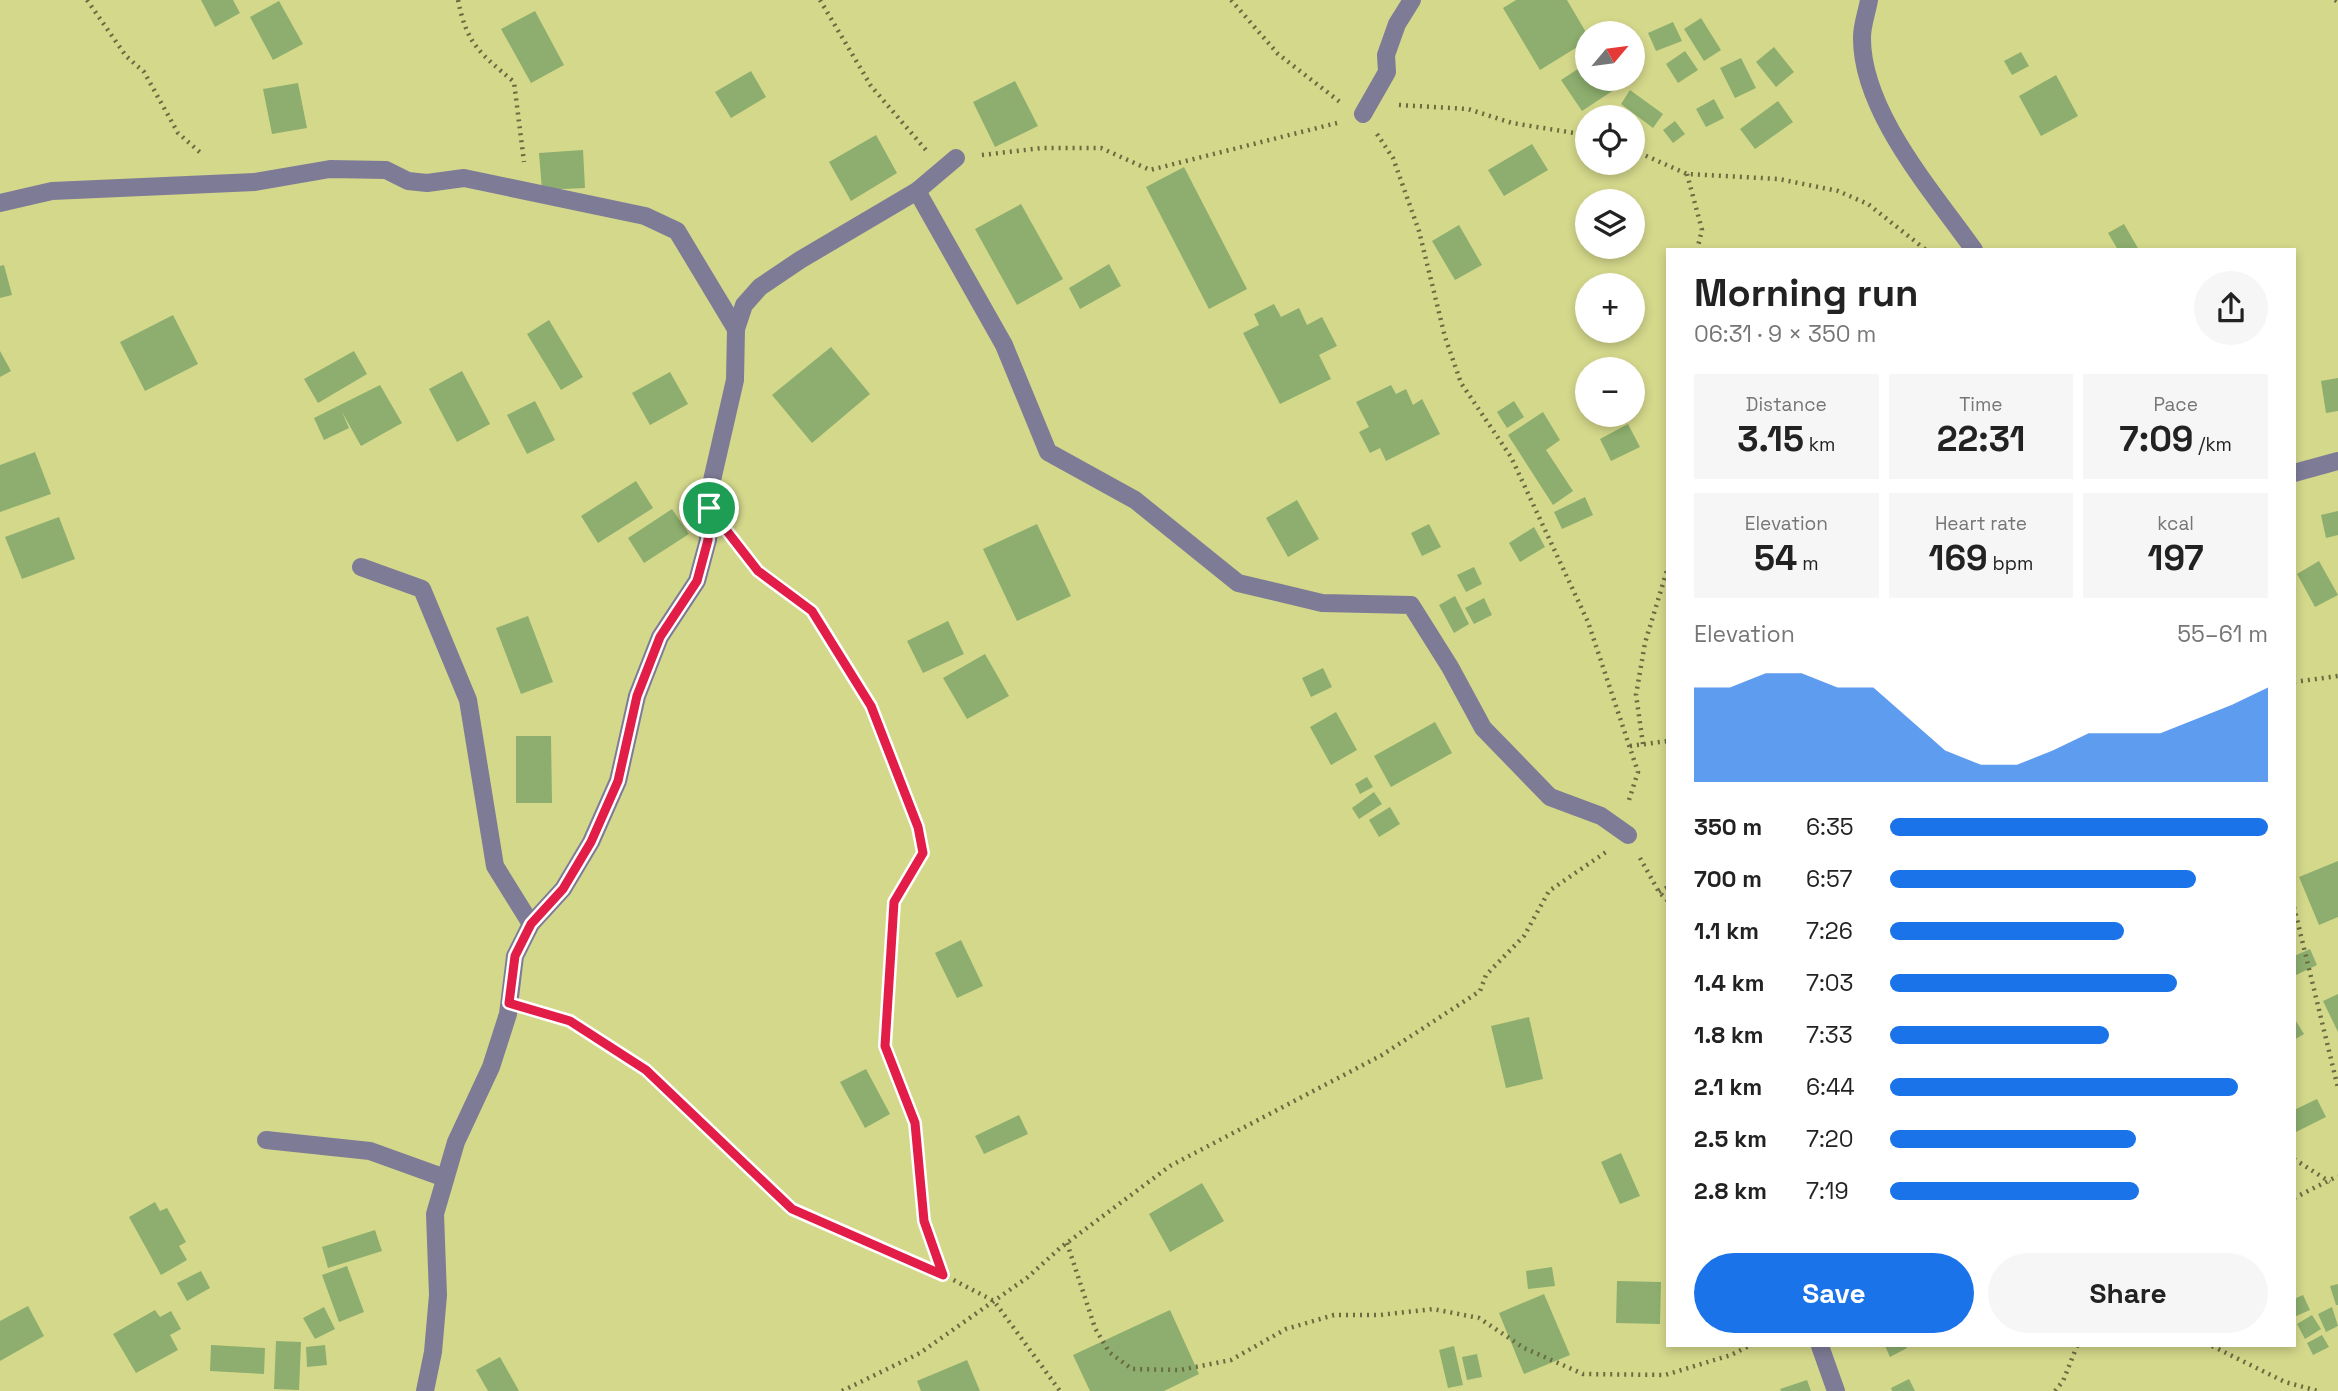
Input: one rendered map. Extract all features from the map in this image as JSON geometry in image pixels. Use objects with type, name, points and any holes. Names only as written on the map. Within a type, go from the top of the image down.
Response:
[{"type":"street","points":[[1363,114],[1387,72],[1386,55],[1397,24],[1412,0]]},
{"type":"street","points":[[1869,0],[1862,36],[1866,73],[1886,122],[1972,248]]},
{"type":"street","points":[[425,1391],[433,1352],[438,1296],[435,1214],[445,1178],[456,1142],[491,1067],[509,1003],[515,956],[531,924],[570,877],[591,842],[618,781],[637,696],[660,637],[697,581],[708,540],[709,508],[717,453],[735,380],[736,329],[744,305],[760,288],[800,260],[917,191],[956,158]]},
{"type":"street","points":[[0,203],[52,191],[255,182],[330,169],[386,170],[408,181],[427,183],[464,178],[529,194],[645,216],[677,231],[736,329]]},
{"type":"street","points":[[917,191],[1004,345],[1048,452],[1135,500],[1238,583],[1322,603],[1411,605],[1450,667],[1483,728],[1550,797],[1601,816],[1628,835]]},
{"type":"street","points":[[2296,472],[2338,461]]},
{"type":"street","points":[[361,567],[422,589],[468,700],[495,866],[531,924]]},
{"type":"street","points":[[266,1140],[370,1151],[445,1178]]},
{"type":"street","points":[[1820,1347],[1836,1391]]},
{"type":"path","points":[[87,0],[126,56],[144,72],[178,133],[200,153],[211,158]]},
{"type":"path","points":[[458,0],[464,32],[484,57],[514,82],[529,194]]},
{"type":"path","points":[[820,0],[871,86],[925,150],[956,158],[1042,148],[1101,148],[1150,170],[1265,143],[1402,104],[1468,109],[1512,123],[1575,133]]},
{"type":"path","points":[[1231,0],[1278,54],[1329,96],[1363,114],[1393,158],[1419,231],[1445,337],[1461,383],[1511,457],[1588,622],[1639,772],[1628,806],[1628,835],[1659,892],[1666,899]]},
{"type":"path","points":[[1645,155],[1687,174],[1779,179],[1838,191],[1868,204],[1923,248]]},
{"type":"path","points":[[1687,174],[1702,230],[1698,248]]},
{"type":"path","points":[[709,508],[758,571],[812,611],[871,706],[918,827],[923,853],[894,902],[885,1046],[915,1123],[924,1221],[943,1275]]},
{"type":"path","points":[[1643,744],[1636,695],[1645,643],[1666,574]]},
{"type":"path","points":[[2296,682],[2338,676]]},
{"type":"path","points":[[1630,746],[1666,741]]},
{"type":"path","points":[[842,1391],[920,1353],[1028,1277],[1067,1242],[1170,1166],[1382,1055],[1480,990],[1486,975],[1524,936],[1549,891],[1628,835]]},
{"type":"path","points":[[1659,892],[1666,888]]},
{"type":"path","points":[[2296,915],[2338,1088]]},
{"type":"path","points":[[509,1003],[570,1021],[646,1070],[792,1209],[943,1275],[994,1301],[1060,1391]]},
{"type":"path","points":[[2296,1160],[2331,1182]]},
{"type":"path","points":[[2296,1197],[2331,1182],[2338,1176]]},
{"type":"path","points":[[1067,1242],[1095,1328],[1109,1352],[1132,1369],[1180,1370],[1231,1360],[1286,1329],[1334,1315],[1380,1315],[1433,1309],[1479,1318],[1524,1348],[1583,1374],[1665,1375],[1747,1347]]},
{"type":"path","points":[[2055,1391],[2063,1381],[2077,1347]]},
{"type":"path","points":[[2214,1347],[2274,1377],[2318,1391]]},
{"type":"path","points":[[2063,1381],[2067,1391]]},
{"type":"building","points":[[201,0],[233,0],[240,13],[215,27]]},
{"type":"building","points":[[1516,0],[1567,0],[1579,21],[1575,21],[1575,48],[1540,70],[1503,8]]},
{"type":"building","points":[[279,1],[303,44],[273,60],[250,17]]},
{"type":"building","points":[[535,11],[564,65],[531,83],[501,29]]},
{"type":"building","points":[[1701,18],[1721,50],[1704,61],[1684,29]]},
{"type":"building","points":[[1673,22],[1682,41],[1656,51],[1648,33]]},
{"type":"building","points":[[1774,47],[1794,72],[1776,87],[1756,62]]},
{"type":"building","points":[[1685,51],[1698,70],[1678,83],[1666,64]]},
{"type":"building","points":[[2021,52],[2029,66],[2012,75],[2004,61]]},
{"type":"building","points":[[1741,58],[1756,88],[1735,98],[1720,68]]},
{"type":"building","points":[[751,71],[766,97],[731,118],[715,92]]},
{"type":"building","points":[[1575,71],[1575,91],[1612,91],[1591,105],[1578,105],[1561,80]]},
{"type":"building","points":[[2056,75],[2078,116],[2041,136],[2019,96]]},
{"type":"building","points":[[1015,81],[1038,126],[995,147],[973,102]]},
{"type":"building","points":[[298,83],[307,128],[272,134],[263,89]]},
{"type":"building","points":[[1631,91],[1663,114],[1653,128],[1645,122],[1645,105],[1621,104]]},
{"type":"building","points":[[1714,99],[1724,118],[1706,127],[1696,109]]},
{"type":"building","points":[[1778,101],[1793,122],[1755,149],[1740,129]]},
{"type":"building","points":[[1675,121],[1685,134],[1673,143],[1663,130]]},
{"type":"building","points":[[876,135],[897,173],[851,201],[829,162]]},
{"type":"building","points":[[1532,144],[1548,170],[1504,196],[1488,170]]},
{"type":"building","points":[[583,150],[585,188],[542,190],[539,153]]},
{"type":"building","points":[[1184,167],[1247,289],[1209,309],[1146,187]]},
{"type":"building","points":[[1021,204],[1063,279],[1017,305],[975,229]]},
{"type":"building","points":[[2124,224],[2138,248],[2117,248],[2108,233]]},
{"type":"building","points":[[1459,225],[1482,265],[1455,280],[1432,241]]},
{"type":"building","points":[[1109,264],[1121,286],[1080,309],[1069,288]]},
{"type":"building","points":[[4,265],[12,295],[0,298],[0,266]]},
{"type":"building","points":[[1274,304],[1281,317],[1299,308],[1307,325],[1322,317],[1337,346],[1319,355],[1331,379],[1280,404],[1243,333],[1259,325],[1254,314]]},
{"type":"building","points":[[173,315],[198,364],[145,391],[120,342]]},
{"type":"building","points":[[549,320],[583,377],[561,390],[527,334]]},
{"type":"building","points":[[831,347],[870,394],[812,443],[772,395]]},
{"type":"building","points":[[0,351],[11,371],[0,377]]},
{"type":"building","points":[[354,351],[367,374],[318,403],[304,379]]},
{"type":"building","points":[[462,371],[490,424],[457,442],[429,389]]},
{"type":"building","points":[[670,372],[688,404],[650,425],[632,393]]},
{"type":"building","points":[[2338,378],[2338,411],[2326,413],[2321,381]]},
{"type":"building","points":[[380,385],[402,423],[361,446],[342,412],[349,428],[324,440],[314,418]]},
{"type":"building","points":[[1391,385],[1396,394],[1406,389],[1413,405],[1422,399],[1440,434],[1386,461],[1380,448],[1370,453],[1359,432],[1369,427],[1356,402]]},
{"type":"building","points":[[535,401],[555,440],[527,454],[507,415]]},
{"type":"building","points":[[1514,401],[1524,417],[1507,428],[1497,412]]},
{"type":"building","points":[[1543,412],[1560,440],[1546,450],[1573,491],[1553,505],[1508,435]]},
{"type":"building","points":[[1622,427],[1630,427],[1640,447],[1611,461],[1600,439]]},
{"type":"building","points":[[35,452],[51,494],[0,512],[0,465]]},
{"type":"building","points":[[636,481],[653,508],[598,543],[581,516]]},
{"type":"building","points":[[1585,497],[1593,515],[1562,529],[1554,512]]},
{"type":"building","points":[[1297,500],[1319,539],[1288,557],[1266,518]]},
{"type":"building","points":[[672,509],[689,534],[644,563],[628,538]]},
{"type":"building","points":[[2338,511],[2338,535],[2326,538],[2321,515]]},
{"type":"building","points":[[59,517],[75,559],[22,579],[5,537]]},
{"type":"building","points":[[1037,524],[1071,596],[1017,621],[983,549]]},
{"type":"building","points":[[1429,524],[1441,547],[1422,556],[1411,533]]},
{"type":"building","points":[[1534,527],[1545,547],[1520,562],[1509,543]]},
{"type":"building","points":[[2319,561],[2338,595],[2315,607],[2297,574]]},
{"type":"building","points":[[1474,567],[1482,584],[1466,592],[1457,575]]},
{"type":"building","points":[[1455,596],[1469,624],[1454,633],[1439,605]]},
{"type":"building","points":[[1484,598],[1492,615],[1474,624],[1465,608]]},
{"type":"building","points":[[528,616],[553,682],[521,694],[496,628]]},
{"type":"building","points":[[948,621],[964,654],[923,673],[907,641]]},
{"type":"building","points":[[985,654],[1009,696],[967,719],[943,678]]},
{"type":"building","points":[[1323,668],[1332,687],[1311,697],[1302,678]]},
{"type":"building","points":[[1336,712],[1357,750],[1331,765],[1310,727]]},
{"type":"building","points":[[1435,722],[1452,753],[1391,787],[1374,756]]},
{"type":"building","points":[[516,736],[551,736],[552,803],[516,803]]},
{"type":"building","points":[[1367,777],[1373,787],[1360,794],[1355,784]]},
{"type":"building","points":[[1374,792],[1382,804],[1359,819],[1352,808]]},
{"type":"building","points":[[1390,807],[1400,824],[1379,837],[1369,820]]},
{"type":"building","points":[[2338,861],[2338,917],[2319,925],[2299,877]]},
{"type":"building","points":[[961,940],[983,986],[957,998],[935,953]]},
{"type":"building","points":[[2310,949],[2317,965],[2296,975],[2296,955]]},
{"type":"building","points":[[2338,994],[2338,1032],[2323,1001]]},
{"type":"building","points":[[1529,1017],[1543,1079],[1506,1088],[1491,1026]]},
{"type":"building","points":[[2296,1021],[2304,1034],[2296,1039]]},
{"type":"building","points":[[866,1069],[890,1114],[865,1128],[840,1082]]},
{"type":"building","points":[[2317,1099],[2326,1117],[2296,1132],[2296,1109]]},
{"type":"building","points":[[1019,1115],[1028,1134],[984,1154],[975,1136]]},
{"type":"building","points":[[1621,1153],[1640,1196],[1620,1204],[1601,1162]]},
{"type":"building","points":[[1202,1183],[1224,1221],[1170,1252],[1149,1214]]},
{"type":"building","points":[[155,1202],[160,1211],[167,1208],[186,1242],[179,1246],[187,1260],[161,1275],[129,1217]]},
{"type":"building","points":[[375,1230],[382,1251],[328,1268],[322,1247]]},
{"type":"building","points":[[347,1266],[364,1312],[339,1322],[322,1275]]},
{"type":"building","points":[[1552,1267],[1555,1286],[1528,1289],[1526,1271]]},
{"type":"building","points":[[201,1271],[210,1288],[187,1301],[177,1283]]},
{"type":"building","points":[[1617,1281],[1661,1282],[1660,1324],[1616,1323]]},
{"type":"building","points":[[2338,1284],[2338,1305],[2336,1305],[2330,1286]]},
{"type":"building","points":[[1544,1294],[1570,1355],[1524,1374],[1499,1313]]},
{"type":"building","points":[[2303,1295],[2310,1310],[2296,1316],[2296,1298]]},
{"type":"building","points":[[28,1306],[44,1336],[0,1361],[0,1321]]},
{"type":"building","points":[[324,1307],[335,1329],[315,1339],[303,1318]]},
{"type":"building","points":[[2332,1307],[2338,1326],[2326,1332],[2318,1314]]},
{"type":"building","points":[[155,1310],[160,1317],[171,1311],[181,1329],[170,1335],[178,1350],[136,1373],[113,1334]]},
{"type":"building","points":[[1170,1310],[1199,1374],[1164,1391],[1090,1391],[1073,1355]]},
{"type":"building","points":[[2312,1315],[2321,1329],[2305,1339],[2297,1324]]},
{"type":"building","points":[[2322,1335],[2329,1347],[2313,1355],[2307,1343]]},
{"type":"building","points":[[276,1341],[301,1342],[299,1390],[274,1389]]},
{"type":"building","points":[[211,1345],[265,1348],[264,1374],[210,1371]]},
{"type":"building","points":[[325,1345],[327,1365],[307,1367],[306,1347]]},
{"type":"building","points":[[1454,1346],[1463,1385],[1448,1388],[1439,1350]]},
{"type":"building","points":[[1885,1347],[1906,1347],[1907,1348],[1890,1357]]},
{"type":"building","points":[[1477,1354],[1482,1377],[1467,1380],[1462,1357]]},
{"type":"building","points":[[500,1357],[519,1391],[488,1391],[476,1370]]},
{"type":"building","points":[[967,1360],[980,1391],[921,1391],[917,1381]]},
{"type":"building","points":[[1909,1379],[1915,1391],[1892,1391],[1891,1388]]},
{"type":"building","points":[[1807,1380],[1811,1391],[1780,1389]]},
{"type":"route","points":[[709,508],[758,571],[812,611],[871,706],[918,827],[923,853],[894,902],[885,1046],[915,1123],[924,1221],[943,1275],[907,1256],[792,1209],[646,1070],[570,1021],[509,1003],[515,956],[531,924],[563,889],[591,842],[618,781],[637,696],[660,637],[697,581],[708,540],[709,508]]}]
